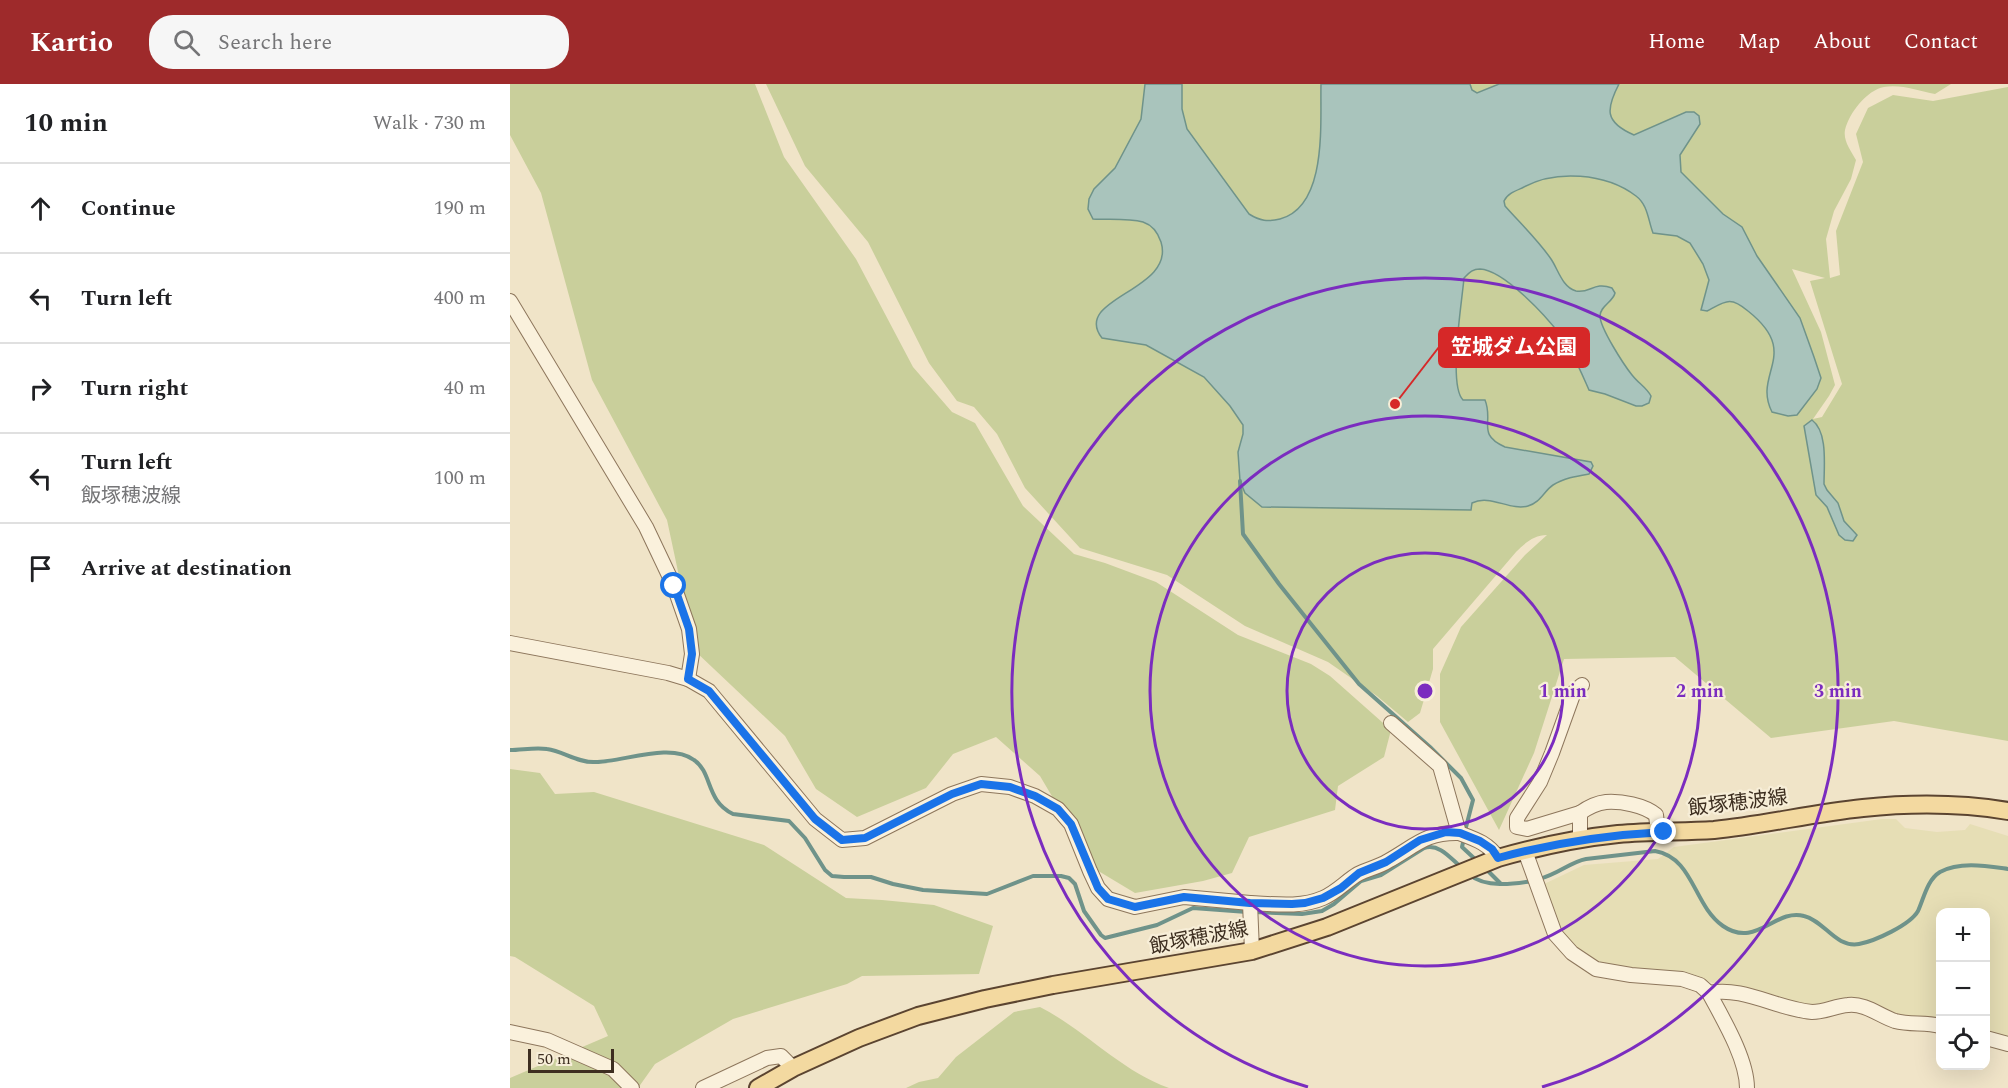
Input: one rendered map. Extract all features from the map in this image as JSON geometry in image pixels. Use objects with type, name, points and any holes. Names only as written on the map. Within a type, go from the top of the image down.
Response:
[{"type":"main road","name":"飯塚穂波線","points":[[758,1088],[793,1068],[918,1016],[1053,985],[1252,951],[1327,927],[1498,858],[1525,851],[1580,839],[1619,834],[1714,830],[1861,808],[1912,804],[1971,806],[2008,811]]},
{"type":"street","points":[[510,301],[646,527],[670,576],[689,629],[692,654],[688,679]]},
{"type":"street","points":[[510,643],[668,673],[688,679],[709,691],[815,819],[842,840],[865,838],[952,794],[981,784],[1010,787],[1035,796],[1058,809],[1071,824],[1098,888],[1108,899],[1135,907],[1184,897],[1250,903],[1305,903],[1323,898],[1341,888],[1359,873],[1386,862],[1420,840],[1446,832],[1460,833],[1480,841],[1492,849],[1498,858]]},
{"type":"street","points":[[1582,685],[1574,692],[1540,782],[1517,818],[1516,827],[1527,829],[1580,813],[1604,802],[1622,803],[1650,810],[1656,815],[1658,832]]},
{"type":"street","points":[[1390,723],[1440,766],[1460,833]]},
{"type":"street","points":[[1580,813],[1580,839]]},
{"type":"street","points":[[1525,851],[1555,934],[1572,953],[1596,969],[1682,980],[1700,985],[1709,993],[1742,1060],[1747,1088]]},
{"type":"street","points":[[1250,903],[1252,951]]},
{"type":"street","points":[[1709,993],[1722,990],[1813,1012],[1848,1005],[1861,1006],[1907,1024],[1936,1025]]},
{"type":"street","points":[[510,1032],[547,1040],[613,1069],[632,1088]]},
{"type":"street","points":[[1990,1039],[2008,1044]]},
{"type":"street","points":[[703,1088],[767,1058],[781,1056],[793,1068]]},
{"type":"shaded area","points":[[1882,819],[1896,819],[1905,828],[1937,832],[1965,830],[1970,824],[2008,836],[2008,1040],[1990,1035],[1990,908],[1936,908],[1936,1022],[1779,1002],[1682,974],[1596,962],[1567,940],[1556,922],[1542,885],[1584,865],[1658,859],[1674,847]]},
{"type":"green space","points":[[510,84],[755,84],[784,157],[856,259],[913,367],[952,412],[975,423],[1023,506],[1074,554],[1156,582],[1238,635],[1311,664],[1330,676],[1391,730],[1384,757],[1338,786],[1335,810],[1249,837],[1232,873],[1203,881],[1135,893],[1095,869],[1040,776],[996,737],[953,754],[926,788],[857,817],[816,789],[785,736],[695,651],[667,520],[592,380],[541,193],[510,135]]},
{"type":"green space","points":[[766,84],[1951,84],[1935,94],[1903,87],[1884,87],[1865,97],[1855,110],[1847,123],[1845,138],[1856,160],[1851,179],[1834,211],[1826,239],[1830,278],[1840,275],[1836,231],[1863,162],[1856,134],[1868,108],[1893,95],[1933,101],[2008,87],[2008,741],[1894,721],[1771,738],[1675,657],[1564,659],[1534,753],[1499,830],[1440,722],[1440,674],[1461,627],[1525,555],[1547,535],[1534,538],[1516,552],[1433,649],[1433,669],[1420,713],[1408,722],[1377,696],[1328,662],[1245,626],[1167,575],[1080,548],[1025,488],[997,434],[974,407],[957,401],[929,363],[868,242],[805,166]],"holes":[[[1792,269],[1825,278],[1810,281],[1842,384],[1822,417],[1813,419],[1835,385],[1821,332]]]},
{"type":"green space","points":[[510,769],[540,773],[555,794],[594,792],[764,845],[846,898],[934,905],[993,926],[979,974],[862,976],[847,984],[733,1019],[655,1064],[638,1088],[510,1088],[510,1078],[608,1036],[594,1006],[510,956]]},
{"type":"green space","points":[[1040,1007],[1119,1061],[1152,1081],[1169,1088],[906,1088],[919,1082],[938,1078],[956,1057],[1014,1012]]},
{"type":"water","points":[[1145,84],[1182,84],[1182,109],[1187,129],[1249,214],[1268,221],[1280,219],[1296,211],[1307,198],[1314,181],[1320,140],[1321,84],[1470,84],[1472,90],[1477,93],[1499,84],[1619,84],[1612,101],[1610,114],[1617,125],[1634,135],[1686,112],[1694,112],[1699,116],[1700,124],[1680,155],[1681,172],[1723,214],[1742,227],[1757,256],[1800,318],[1821,378],[1817,389],[1797,415],[1788,416],[1772,412],[1767,398],[1767,386],[1773,363],[1772,339],[1764,326],[1737,303],[1728,302],[1707,311],[1701,310],[1709,280],[1703,264],[1690,243],[1677,236],[1653,233],[1643,204],[1624,188],[1595,178],[1565,176],[1550,178],[1535,182],[1507,196],[1504,201],[1505,206],[1551,259],[1567,286],[1576,291],[1601,286],[1612,288],[1615,293],[1601,313],[1601,322],[1634,378],[1651,396],[1649,403],[1636,406],[1589,390],[1577,362],[1561,336],[1546,318],[1501,277],[1480,269],[1469,273],[1464,278],[1457,342],[1457,378],[1463,400],[1485,400],[1488,432],[1496,442],[1505,447],[1591,462],[1593,466],[1589,474],[1557,483],[1536,502],[1521,507],[1486,500],[1472,503],[1471,510],[1262,507],[1245,493],[1240,481],[1238,452],[1243,425],[1230,406],[1204,377],[1146,345],[1102,338],[1096,324],[1100,313],[1154,272],[1162,259],[1161,242],[1149,225],[1131,220],[1093,219],[1088,209],[1089,199],[1094,189],[1115,168],[1141,119]]},
{"type":"water","points":[[1812,420],[1821,432],[1823,441],[1824,484],[1838,503],[1844,521],[1857,535],[1853,541],[1845,540],[1839,535],[1827,507],[1816,495],[1804,426]]},
{"type":"waterway","points":[[1240,481],[1243,534],[1279,584],[1359,684],[1461,778],[1473,800],[1465,831]]},
{"type":"waterway","points":[[510,750],[547,749],[589,762],[646,754],[684,755],[700,765],[713,794],[724,808],[733,814],[789,821],[805,838],[825,870],[832,876],[871,877],[923,890],[987,894],[1033,876],[1061,876],[1069,878],[1075,884],[1084,911],[1105,938],[1157,925],[1193,908],[1247,912]]},
{"type":"waterway","points":[[1464,838],[1462,847],[1476,860]]},
{"type":"waterway","points":[[1254,912],[1302,914],[1322,911],[1361,881],[1381,875],[1424,848],[1440,850],[1462,868]]},
{"type":"waterway","points":[[1539,879],[1586,859],[1655,851],[1668,855],[1678,863],[1686,872],[1713,917],[1723,926],[1735,932],[1755,931],[1784,917],[1794,915],[1811,919],[1843,942],[1859,944],[1892,932],[1908,922],[1918,911],[1929,884],[1940,872],[1965,865],[2008,869]]},
{"type":"waterway","points":[[1484,867],[1500,883]]},
{"type":"waterway","points":[[1470,875],[1483,882],[1491,883],[1508,884],[1532,881]]},
{"type":"place","name":"笠城ダム公園","points":[[1395,404]]},
{"type":"route","points":[[674,586],[689,629],[692,654],[688,679],[709,691],[815,819],[842,840],[865,838],[952,794],[981,784],[1010,787],[1035,796],[1058,809],[1071,824],[1098,888],[1108,899],[1135,907],[1184,897],[1250,903],[1305,903],[1323,898],[1341,888],[1359,873],[1386,862],[1420,840],[1446,832],[1460,833],[1480,841],[1492,849],[1498,858],[1574,840],[1619,834],[1664,832]]}]
